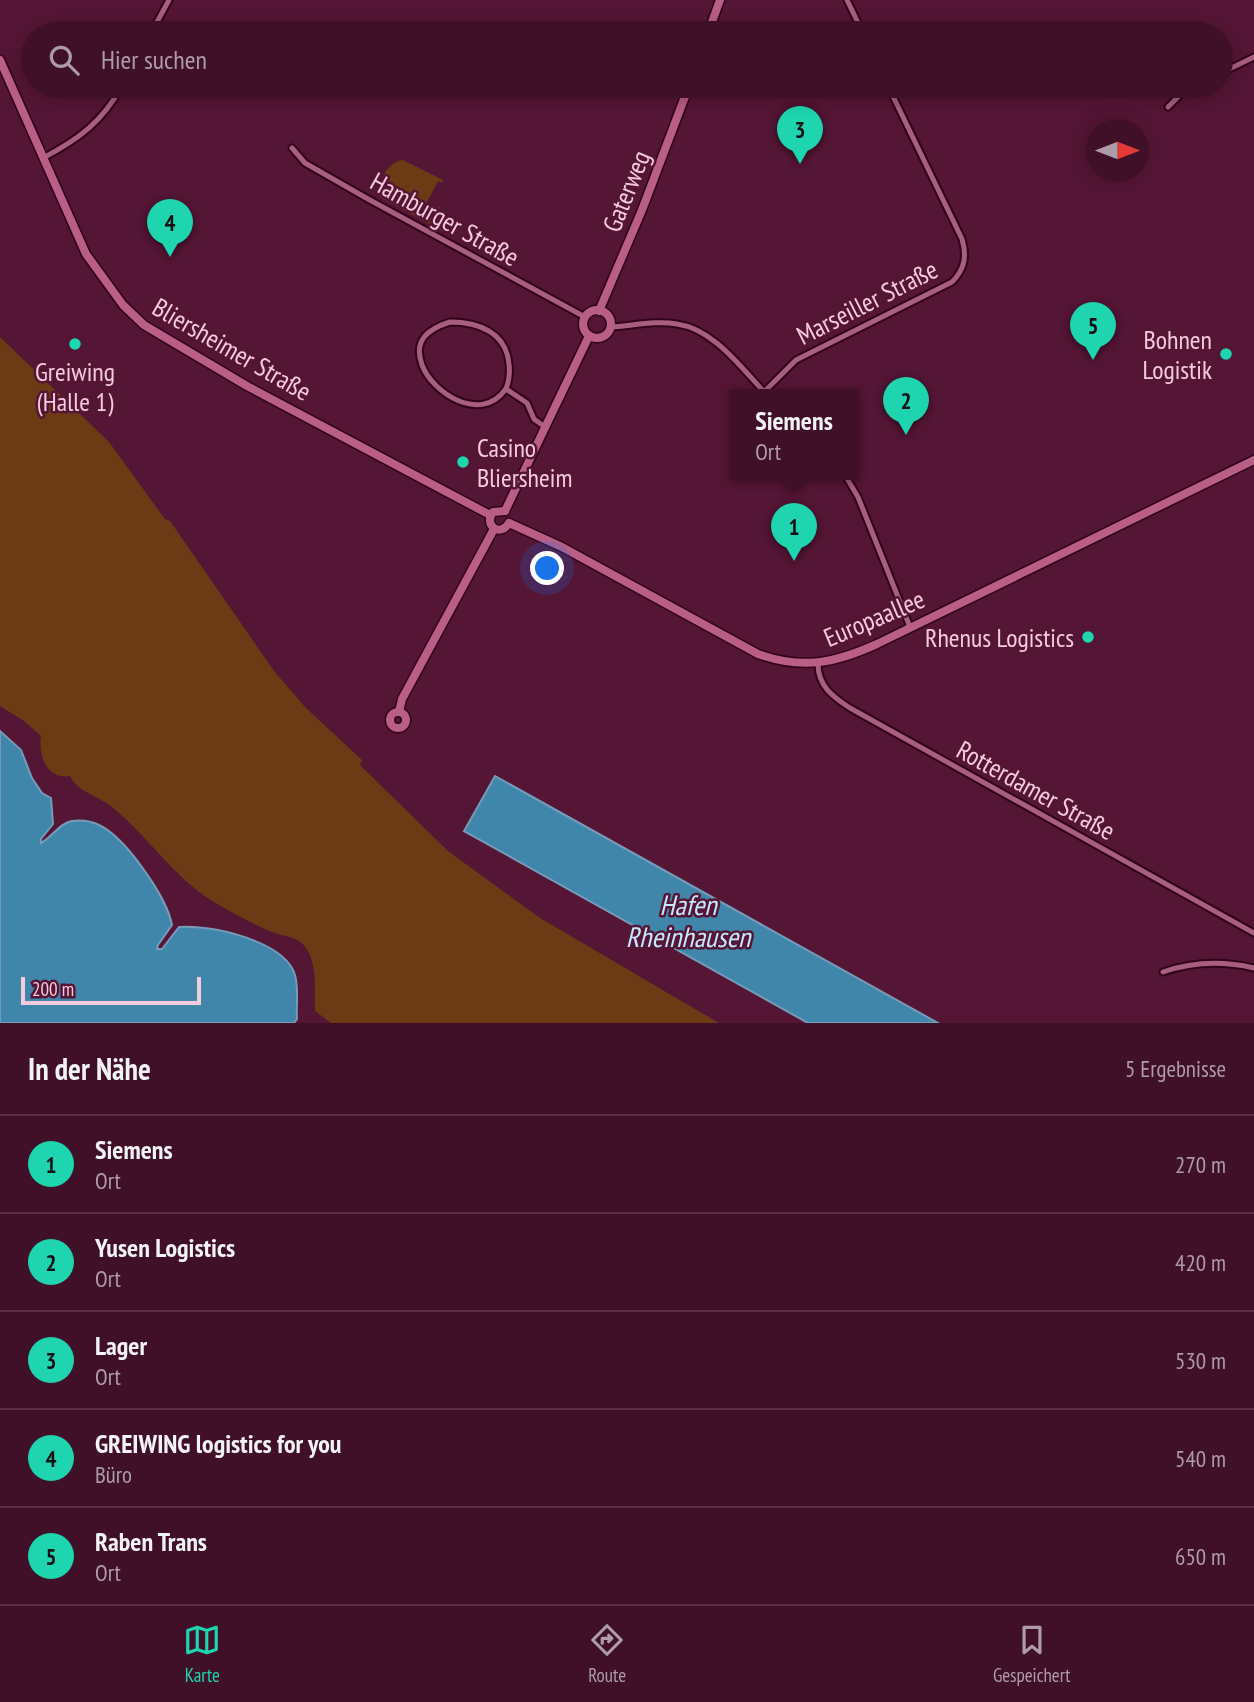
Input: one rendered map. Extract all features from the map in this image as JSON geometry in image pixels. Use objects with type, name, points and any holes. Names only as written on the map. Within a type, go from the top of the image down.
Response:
[{"type":"main road","points":[[712,21],[720,0]]},
{"type":"main road","name":"Bliersheimer Straße","points":[[0,60],[86,254],[123,305],[144,325],[247,386],[491,515]]},
{"type":"main road","name":"Gaterweg","points":[[599,310],[642,210],[684,98]]},
{"type":"main road","points":[[599,310],[607,316],[610,327],[604,336],[598,338],[589,336],[583,327],[588,313],[599,310]]},
{"type":"main road","points":[[505,511],[589,336]]},
{"type":"main road","name":"Europaallee","points":[[509,523],[562,547],[758,654],[787,662],[818,664],[854,654],[1254,460]]},
{"type":"main road","points":[[497,510],[505,511],[509,516],[509,523],[504,529],[495,529],[490,524],[491,515],[497,510]]},
{"type":"main road","points":[[399,712],[402,699],[495,529]]},
{"type":"street","points":[[157,21],[169,0]]},
{"type":"street","points":[[847,0],[857,21]]},
{"type":"street","points":[[1233,67],[1254,57]]},
{"type":"street","points":[[43,158],[83,135],[105,113],[114,98]]},
{"type":"street","name":"Marseiller Straße","points":[[770,389],[796,360],[952,282],[964,264],[962,239],[894,98]]},
{"type":"street","points":[[1168,107],[1177,98]]},
{"type":"street","name":"Hamburger Straße","points":[[292,148],[305,163],[357,193],[585,317]]},
{"type":"street","points":[[463,322],[478,325],[495,335],[505,345],[508,358],[510,369],[506,388],[495,399],[484,403],[463,403],[452,399],[441,391],[424,369],[419,356],[426,334],[434,327],[463,322]]},
{"type":"street","points":[[610,327],[676,324],[698,330],[722,349],[762,389]]},
{"type":"street","points":[[506,388],[527,403],[534,419],[545,428]]},
{"type":"street","points":[[848,480],[858,496],[910,627]]},
{"type":"street","name":"Rotterdamer Straße","points":[[818,664],[820,680],[826,691],[850,708],[1254,933]]},
{"type":"street","points":[[1163,972],[1191,964],[1233,964],[1254,968]]},
{"type":"shaded area","points":[[403,160],[443,180],[442,183],[438,181],[426,204],[436,210],[441,204],[436,214],[448,220],[442,231],[380,197],[384,174],[392,165]]},
{"type":"shaded area","points":[[0,337],[109,442],[165,519],[170,521],[274,671],[306,708],[362,760],[360,765],[448,851],[540,918],[719,1023],[331,1023],[315,1011],[314,970],[310,955],[303,944],[252,923],[204,895],[176,872],[112,807],[83,790],[70,776],[55,774],[50,770],[41,751],[41,736],[0,706]]},
{"type":"water","points":[[0,731],[21,750],[32,778],[42,793],[51,798],[53,824],[41,839],[41,843],[64,824],[72,821],[93,823],[109,832],[121,842],[154,884],[168,913],[172,925],[157,949],[162,949],[179,927],[209,928],[262,944],[288,963],[295,975],[297,1019],[294,1023],[0,1023]]},
{"type":"water","name":"Hafen Rheinhausen","points":[[495,776],[938,1023],[808,1023],[464,831]]},
{"type":"place","name":"Lager","points":[[800,164]]},
{"type":"place","name":"GREIWING logistics for you","points":[[170,257]]},
{"type":"place","name":"Greiwing (Halle 1)","points":[[75,344]]},
{"type":"place","name":"Bohnen Logistik","points":[[1226,354]]},
{"type":"place","name":"Raben Trans","points":[[1093,360]]},
{"type":"place","name":"Yusen Logistics","points":[[906,435]]},
{"type":"place","name":"Casino Bliersheim","points":[[463,462]]},
{"type":"place","name":"Siemens","points":[[794,561]]},
{"type":"place","name":"Rhenus Logistics","points":[[1088,637]]}]
